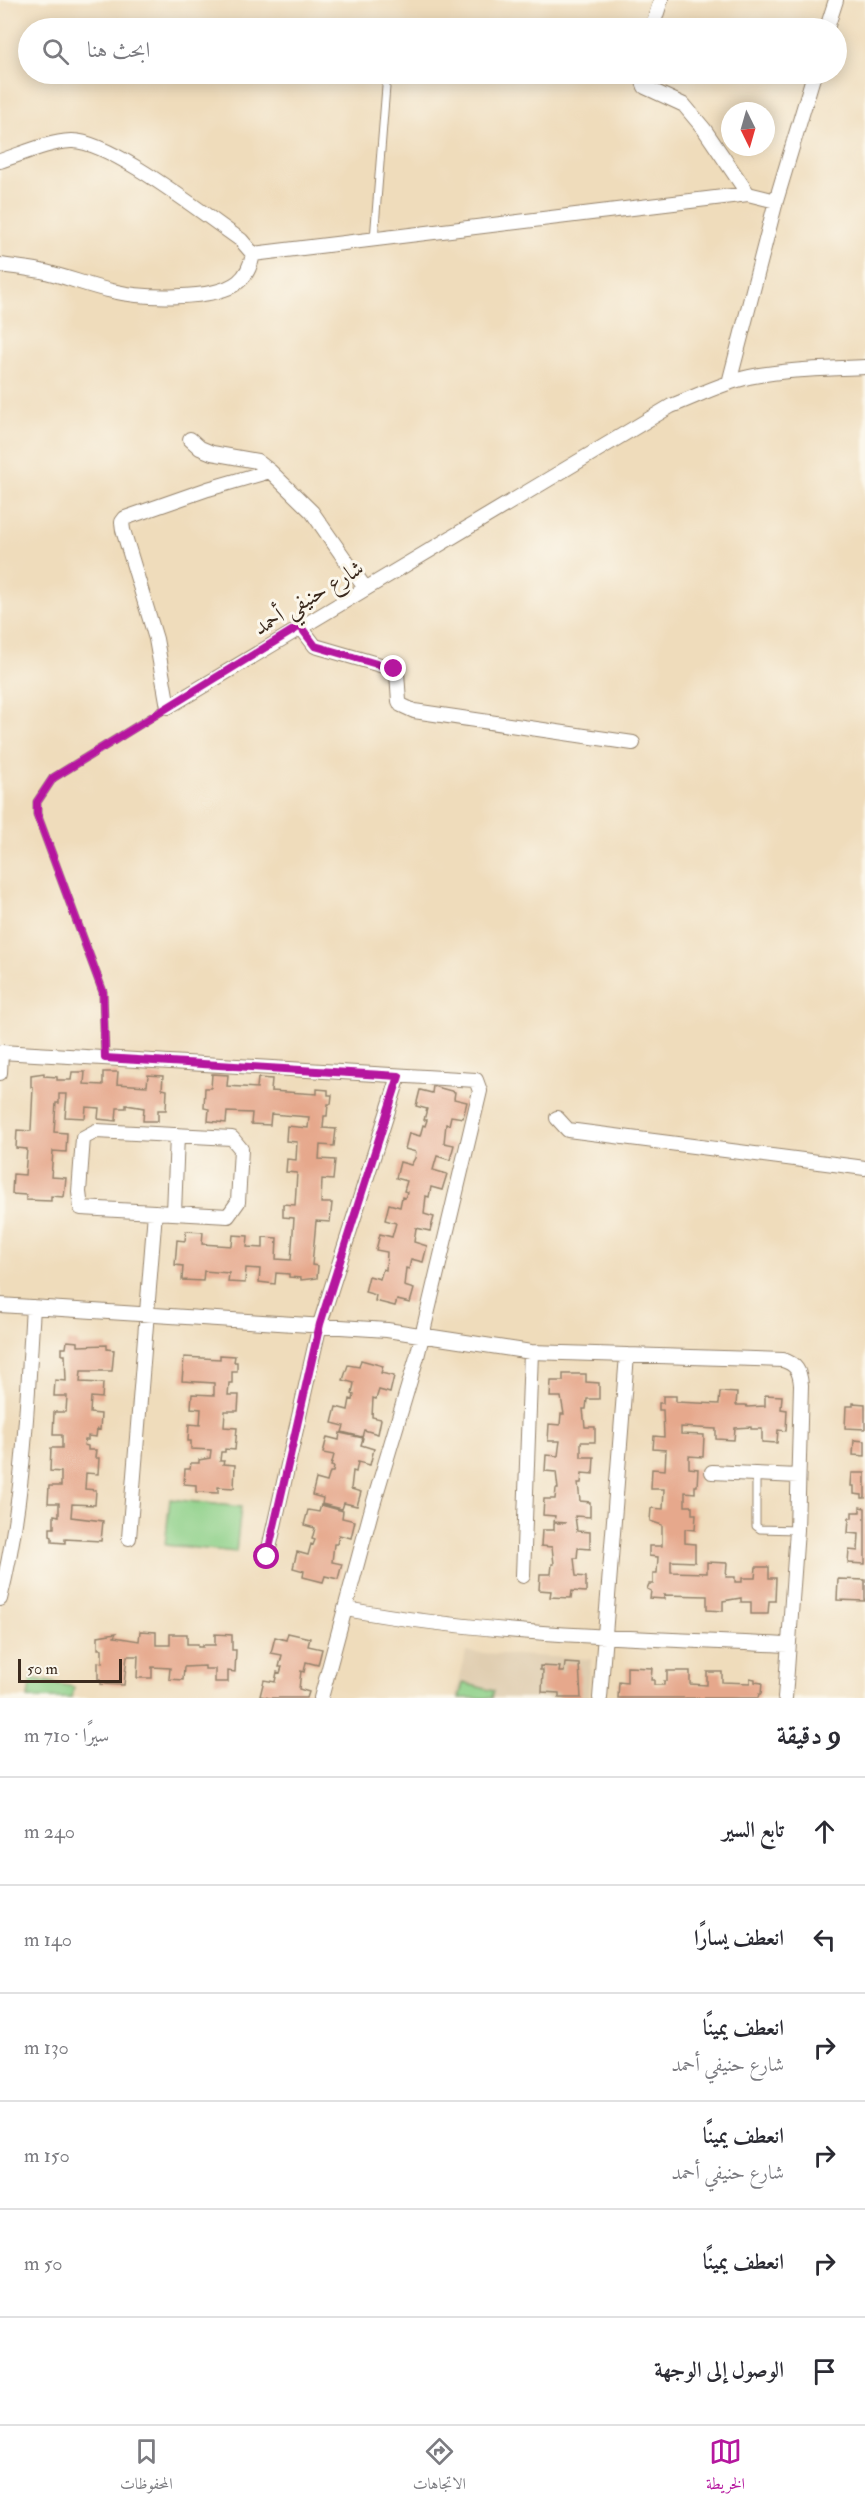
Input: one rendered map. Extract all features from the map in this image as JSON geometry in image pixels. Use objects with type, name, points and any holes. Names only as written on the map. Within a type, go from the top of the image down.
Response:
[{"type":"street","points":[[655,18],[661,0]]},
{"type":"street","points":[[830,18],[836,0]]},
{"type":"street","points":[[644,84],[645,87],[684,105],[704,129],[748,194]]},
{"type":"street","points":[[729,383],[776,201],[811,84]]},
{"type":"street","points":[[0,161],[71,141],[90,143],[123,159],[241,240],[253,254],[252,265],[238,282],[225,289],[182,296],[146,296],[113,292],[43,271],[0,265]]},
{"type":"street","points":[[253,254],[748,194],[776,201]]},
{"type":"street","name":"شارع حنيفي أحمد","points":[[168,706],[671,406],[729,383],[751,377],[802,370],[865,368]]},
{"type":"street","points":[[190,439],[200,448],[212,453],[250,459],[270,471],[312,512],[365,588]]},
{"type":"street","points":[[168,706],[156,639],[123,530],[123,522],[125,518],[270,471]]},
{"type":"street","points":[[300,626],[315,646],[394,669],[397,673],[399,701],[401,705],[414,711],[633,743]]},
{"type":"street","points":[[0,1073],[1,1052],[476,1080],[480,1091],[417,1357],[372,1508],[321,1698]]},
{"type":"street","points":[[267,1557],[320,1324],[399,1076]]},
{"type":"street","points":[[557,1118],[568,1130],[865,1168]]},
{"type":"street","points":[[96,1131],[177,1135],[232,1137],[241,1149],[238,1202],[228,1216],[81,1208],[79,1192],[83,1138],[96,1131]]},
{"type":"street","points":[[174,1213],[177,1135]]},
{"type":"street","points":[[129,1538],[155,1212]]},
{"type":"street","points":[[0,1305],[320,1324],[422,1334],[531,1352],[791,1362],[800,1375],[801,1385],[797,1530],[785,1698]]},
{"type":"street","points":[[0,1599],[12,1551],[27,1407],[33,1307]]},
{"type":"street","points":[[523,1576],[531,1352]]},
{"type":"street","points":[[600,1698],[627,1355]]},
{"type":"street","points":[[712,1472],[798,1476]]},
{"type":"street","points":[[346,1609],[400,1619],[460,1626],[788,1645]]},
{"type":"lane","points":[[374,239],[386,84]]},
{"type":"lane","name":"شارع حنيفي أحمد","points":[[105,1058],[103,992],[37,814],[37,802],[53,778],[168,706]]},
{"type":"lane","points":[[756,1474],[756,1526],[760,1529],[797,1530]]},
{"type":"shaded area","points":[[466,1652],[591,1659],[588,1698],[455,1698]]},
{"type":"green space","points":[[170,1499],[241,1507],[236,1552],[165,1545]]},
{"type":"green space","points":[[31,1678],[74,1687],[72,1698],[28,1698]]},
{"type":"green space","points":[[463,1683],[494,1691],[492,1698],[459,1698]]},
{"type":"building","points":[[72,1072],[85,1072],[84,1084],[103,1085],[103,1072],[118,1072],[117,1084],[147,1086],[148,1075],[163,1076],[162,1089],[167,1090],[166,1110],[158,1110],[158,1121],[143,1121],[144,1108],[126,1105],[126,1108],[117,1108],[116,1121],[98,1119],[99,1108],[86,1107],[85,1118],[65,1117],[67,1094],[59,1094],[59,1103],[56,1103],[54,1132],[67,1133],[66,1152],[53,1151],[51,1177],[66,1178],[64,1197],[51,1196],[51,1201],[26,1200],[26,1195],[12,1194],[13,1174],[25,1175],[27,1149],[16,1148],[17,1130],[31,1131],[33,1087],[31,1087],[31,1075],[44,1073],[44,1076],[57,1077],[57,1080],[71,1080]]},
{"type":"building","points":[[212,1074],[228,1075],[227,1086],[257,1088],[258,1078],[272,1079],[271,1091],[317,1094],[317,1089],[328,1090],[328,1095],[332,1095],[331,1104],[328,1104],[327,1116],[324,1116],[323,1128],[336,1129],[334,1146],[320,1145],[319,1159],[335,1160],[333,1180],[322,1179],[321,1203],[332,1203],[330,1222],[316,1221],[312,1265],[318,1266],[317,1278],[301,1280],[301,1278],[289,1277],[289,1274],[276,1273],[275,1284],[259,1282],[260,1269],[246,1268],[245,1283],[228,1282],[229,1273],[204,1271],[203,1281],[182,1280],[183,1266],[175,1265],[177,1240],[185,1241],[186,1231],[203,1232],[202,1244],[232,1246],[233,1235],[248,1236],[247,1247],[263,1248],[263,1237],[277,1238],[276,1259],[291,1260],[294,1218],[283,1217],[283,1204],[295,1205],[297,1173],[286,1172],[287,1159],[296,1160],[297,1142],[286,1141],[287,1126],[308,1128],[309,1117],[271,1114],[270,1125],[251,1124],[252,1113],[227,1112],[226,1123],[208,1121],[209,1109],[204,1108],[205,1088],[211,1088]]},
{"type":"building","points":[[433,1086],[455,1092],[454,1099],[467,1102],[463,1118],[451,1116],[449,1125],[446,1124],[444,1143],[454,1145],[450,1160],[437,1156],[433,1170],[447,1174],[442,1190],[431,1187],[429,1197],[426,1196],[424,1214],[434,1217],[430,1231],[416,1228],[414,1242],[427,1246],[423,1262],[411,1259],[409,1269],[406,1268],[404,1286],[414,1289],[410,1303],[397,1300],[395,1306],[375,1301],[376,1295],[365,1292],[369,1276],[380,1279],[383,1269],[386,1270],[387,1252],[376,1250],[380,1234],[392,1237],[396,1223],[385,1220],[389,1204],[400,1207],[402,1197],[405,1198],[407,1192],[404,1191],[407,1181],[396,1178],[400,1162],[411,1165],[415,1158],[416,1152],[405,1149],[409,1133],[420,1136],[427,1120],[424,1120],[427,1109],[416,1106],[420,1090],[432,1093]]},
{"type":"building","points":[[67,1341],[78,1342],[78,1346],[107,1345],[107,1349],[114,1350],[112,1371],[81,1371],[80,1382],[103,1383],[102,1398],[91,1397],[90,1413],[101,1414],[100,1430],[97,1429],[96,1437],[88,1436],[84,1445],[88,1446],[88,1450],[96,1450],[95,1458],[99,1458],[98,1474],[86,1473],[85,1489],[96,1490],[95,1505],[72,1504],[71,1517],[103,1521],[101,1541],[65,1539],[65,1543],[52,1542],[50,1536],[50,1528],[54,1528],[54,1515],[59,1516],[59,1503],[48,1503],[49,1486],[61,1486],[61,1472],[50,1471],[51,1448],[62,1448],[62,1435],[53,1435],[54,1412],[66,1412],[67,1396],[54,1396],[55,1380],[66,1381],[65,1355],[62,1355],[62,1348],[66,1348]]},
{"type":"building","points":[[220,1355],[235,1356],[234,1362],[237,1362],[237,1372],[232,1372],[232,1383],[229,1383],[228,1395],[239,1395],[238,1411],[225,1411],[224,1427],[237,1428],[235,1450],[225,1449],[225,1452],[221,1452],[220,1461],[224,1461],[223,1464],[235,1465],[234,1488],[218,1487],[218,1493],[196,1492],[196,1485],[184,1484],[185,1469],[190,1469],[191,1463],[199,1463],[199,1460],[210,1458],[211,1450],[191,1449],[191,1441],[188,1441],[189,1424],[200,1425],[201,1409],[191,1408],[192,1394],[214,1395],[214,1383],[182,1381],[184,1357],[220,1359]]},
{"type":"building","points":[[361,1360],[383,1366],[381,1373],[394,1376],[390,1393],[379,1390],[376,1399],[373,1398],[372,1417],[381,1419],[378,1434],[364,1430],[362,1437],[342,1432],[344,1426],[332,1423],[336,1407],[348,1410],[350,1399],[353,1400],[354,1383],[343,1380],[348,1365],[359,1367]]},
{"type":"building","points":[[563,1374],[586,1374],[586,1382],[599,1383],[599,1399],[587,1399],[586,1409],[583,1409],[585,1427],[595,1427],[595,1442],[581,1442],[581,1457],[594,1457],[593,1474],[582,1473],[581,1483],[578,1483],[580,1501],[590,1502],[590,1517],[575,1516],[577,1531],[590,1532],[590,1549],[578,1548],[577,1558],[574,1558],[576,1576],[586,1577],[586,1592],[572,1591],[571,1598],[550,1597],[551,1591],[539,1590],[540,1574],[551,1574],[552,1564],[554,1564],[552,1547],[541,1546],[542,1530],[554,1530],[554,1523],[566,1523],[554,1522],[555,1516],[543,1515],[544,1499],[555,1499],[556,1489],[558,1489],[556,1472],[545,1471],[546,1455],[558,1456],[560,1441],[548,1441],[549,1424],[560,1425],[561,1414],[564,1414],[561,1397],[550,1397],[551,1381],[563,1381]]},
{"type":"building","points":[[720,1392],[737,1393],[736,1405],[747,1407],[765,1406],[765,1395],[782,1396],[781,1409],[787,1410],[786,1431],[778,1430],[777,1443],[762,1442],[762,1429],[751,1429],[751,1427],[735,1428],[734,1440],[716,1439],[716,1429],[681,1427],[681,1434],[704,1435],[703,1457],[689,1456],[689,1468],[698,1469],[697,1486],[695,1486],[695,1493],[685,1492],[685,1506],[692,1506],[692,1514],[696,1514],[695,1530],[685,1529],[685,1543],[695,1544],[695,1562],[671,1561],[671,1572],[707,1573],[707,1562],[727,1563],[726,1577],[735,1577],[735,1582],[742,1582],[742,1578],[755,1578],[756,1567],[769,1567],[769,1578],[776,1578],[775,1601],[769,1601],[768,1614],[751,1614],[751,1602],[741,1602],[741,1598],[723,1601],[723,1611],[707,1610],[707,1596],[664,1595],[664,1599],[650,1598],[651,1591],[647,1589],[649,1584],[653,1584],[653,1573],[657,1573],[658,1557],[649,1556],[649,1546],[662,1546],[662,1525],[650,1521],[651,1508],[663,1509],[664,1489],[651,1489],[652,1469],[665,1470],[666,1450],[653,1449],[654,1436],[664,1437],[663,1410],[659,1410],[659,1403],[663,1403],[663,1396],[676,1396],[676,1402],[719,1404]]},
{"type":"building","points":[[853,1403],[865,1404],[865,1429],[845,1428],[846,1406],[853,1406]]},
{"type":"building","points":[[340,1433],[363,1438],[361,1445],[374,1449],[370,1465],[358,1462],[356,1472],[353,1471],[351,1489],[361,1492],[357,1506],[344,1503],[342,1509],[322,1504],[323,1498],[312,1495],[316,1479],[327,1482],[330,1472],[333,1472],[334,1467],[331,1466],[334,1455],[323,1453],[327,1437],[339,1440]]},
{"type":"building","points":[[854,1440],[865,1441],[865,1456],[853,1455]]},
{"type":"building","points":[[852,1473],[865,1473],[865,1498],[854,1494],[854,1486],[851,1486]]},
{"type":"building","points":[[321,1505],[343,1511],[342,1518],[355,1521],[351,1538],[339,1535],[337,1544],[334,1544],[332,1562],[342,1564],[338,1579],[325,1576],[323,1582],[303,1577],[304,1571],[293,1568],[297,1552],[308,1555],[311,1544],[313,1545],[315,1540],[312,1539],[315,1528],[304,1525],[308,1510],[319,1512]]},
{"type":"building","points":[[860,1507],[865,1508],[865,1564],[848,1563],[849,1550],[858,1551],[859,1534],[848,1533],[849,1518],[852,1518],[852,1512],[860,1512]]},
{"type":"building","points":[[838,1579],[865,1580],[865,1601],[837,1600]]},
{"type":"building","points":[[140,1631],[156,1632],[156,1645],[170,1645],[170,1634],[187,1634],[187,1644],[198,1644],[198,1647],[215,1645],[215,1634],[232,1635],[232,1650],[236,1650],[235,1672],[228,1671],[228,1682],[215,1682],[215,1669],[205,1669],[205,1666],[184,1667],[183,1680],[169,1679],[170,1668],[152,1667],[152,1678],[137,1678],[138,1656],[127,1656],[124,1685],[100,1684],[98,1662],[102,1663],[102,1649],[98,1649],[98,1636],[116,1633],[114,1637],[139,1641]]},
{"type":"building","points":[[288,1633],[310,1638],[308,1646],[322,1649],[318,1665],[306,1662],[304,1672],[301,1671],[299,1689],[309,1692],[307,1698],[260,1696],[264,1680],[275,1682],[277,1672],[280,1673],[282,1667],[279,1667],[282,1655],[271,1653],[275,1637],[286,1640]]},
{"type":"building","points":[[565,1663],[579,1664],[581,1698],[559,1698],[559,1693],[542,1692],[543,1670],[540,1670],[540,1666],[560,1667],[559,1672],[564,1672]]},
{"type":"building","points":[[627,1667],[652,1668],[651,1680],[654,1680],[654,1685],[664,1685],[664,1681],[667,1681],[667,1671],[690,1671],[690,1684],[707,1685],[707,1672],[722,1672],[722,1682],[750,1683],[750,1678],[755,1679],[755,1682],[762,1683],[761,1694],[758,1698],[618,1698],[619,1682],[627,1683]]},
{"type":"route","points":[[267,1557],[320,1324],[399,1076],[105,1058],[103,992],[37,814],[37,802],[53,778],[300,626],[315,646],[394,669]]}]
